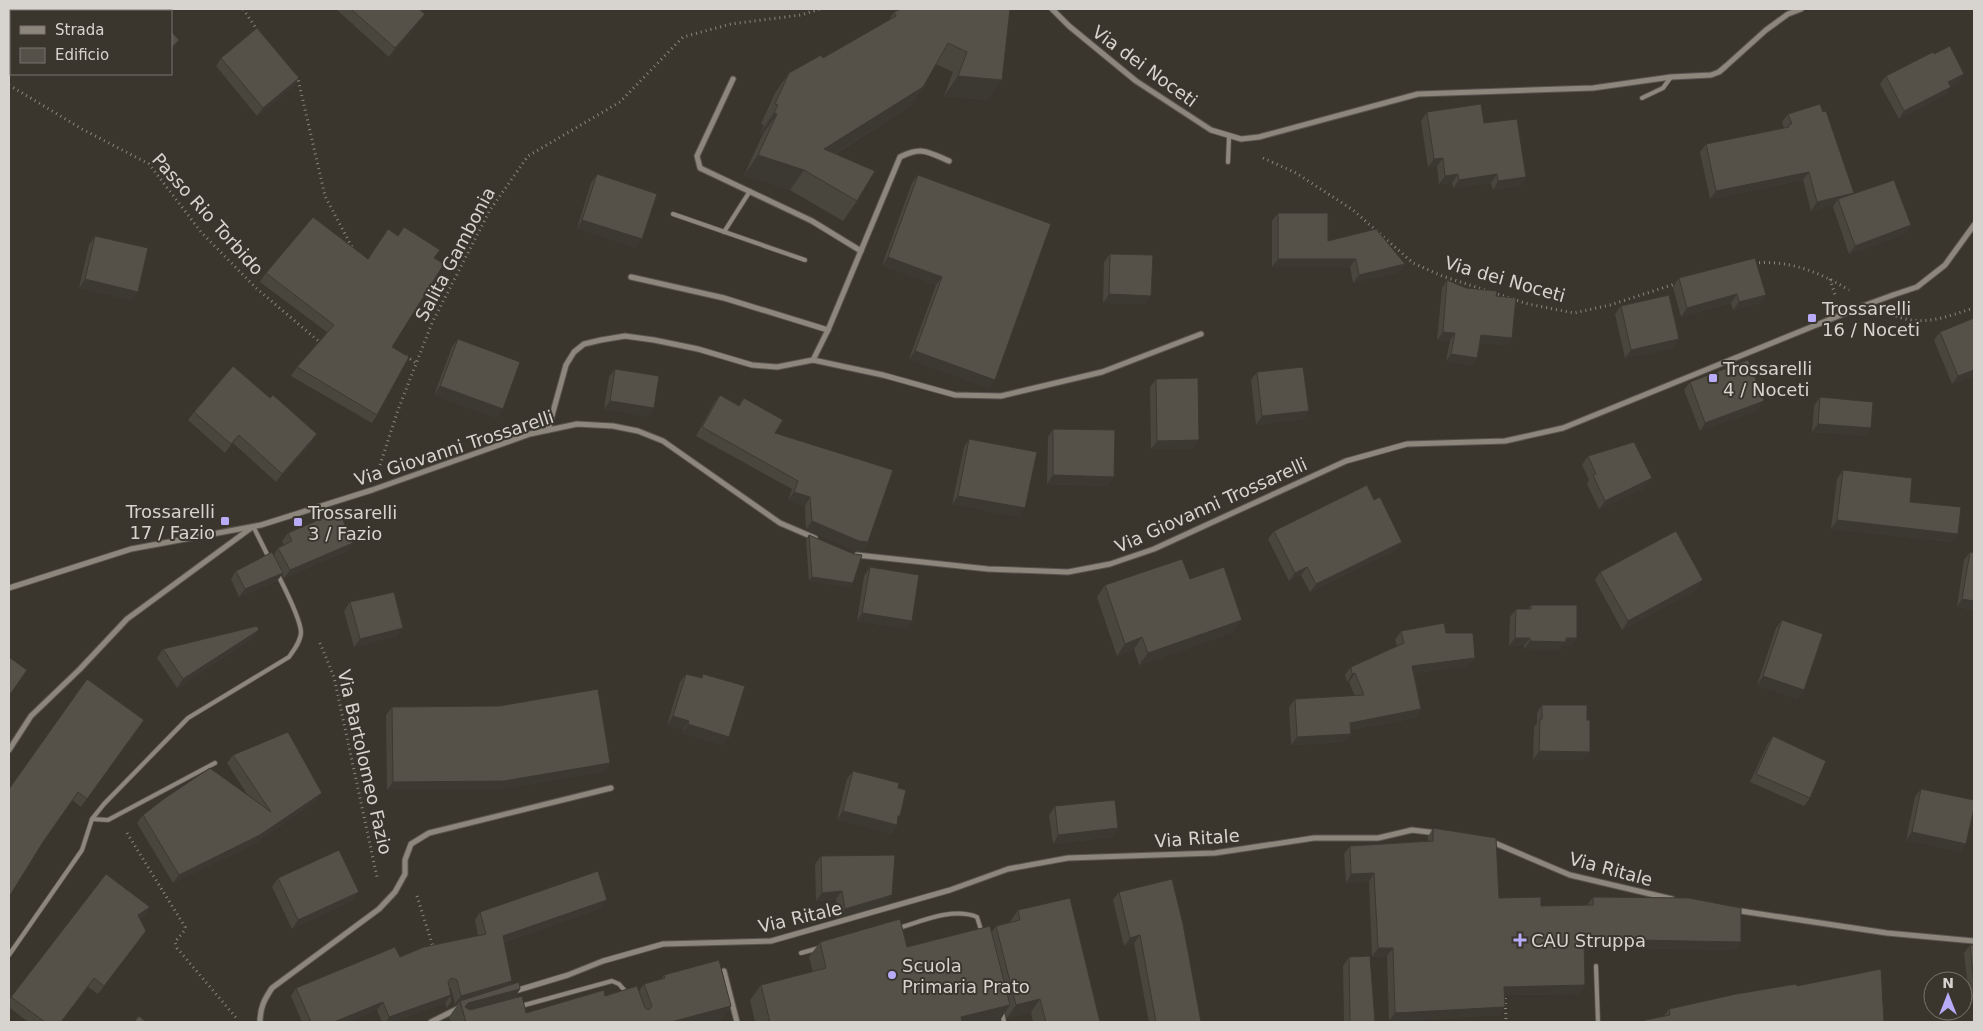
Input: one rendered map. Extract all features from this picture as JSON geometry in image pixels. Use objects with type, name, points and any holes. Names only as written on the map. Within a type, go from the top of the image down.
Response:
[{"type":"street","name":"Via dei Noceti","points":[[1052,9],[1069,26],[1136,81],[1211,130],[1229,137],[1241,139],[1259,137],[1418,94],[1593,88],[1711,75],[1719,72],[1766,30],[1788,14],[1801,9]]},
{"type":"street","points":[[734,79],[697,156],[700,168],[812,221],[861,251]]},
{"type":"street","points":[[813,360],[828,330],[900,157],[914,150],[927,152],[949,161]]},
{"type":"street","name":"Via Giovanni Trossarelli","points":[[852,554],[988,569],[1068,572],[1110,564],[1154,549],[1346,461],[1407,444],[1505,441],[1563,428],[1864,306],[1917,287],[1945,265],[1974,225]]},
{"type":"street","points":[[631,278],[724,298],[828,330]]},
{"type":"street","points":[[548,430],[566,365],[574,352],[584,344],[625,336],[698,349],[752,365],[777,366],[813,360],[883,375],[955,395],[1001,396],[1102,372],[1201,334]]},
{"type":"street","name":"Via Giovanni Trossarelli","points":[[9,588],[131,549],[253,526],[372,490],[530,434],[578,424],[613,426],[638,431],[664,441],[780,523],[825,543]]},
{"type":"street","points":[[9,750],[31,716],[80,669],[127,619],[253,526]]},
{"type":"street","name":"Via Bartolomeo Fazio","points":[[260,1022],[260,1012],[264,999],[272,988],[380,909],[395,892],[405,874],[405,860],[411,844],[429,833],[611,788]]},
{"type":"street","name":"Via Ritale","points":[[506,994],[568,975],[603,961],[663,944],[770,941],[950,890],[1008,869],[1068,858],[1215,853],[1314,838],[1378,838],[1412,830],[1448,835]]},
{"type":"street","name":"Via Ritale","points":[[1484,840],[1493,841],[1570,875],[1674,900]]},
{"type":"street","points":[[1732,910],[1887,933],[1974,941]]},
{"type":"street","points":[[724,971],[737,1022]]},
{"type":"street","points":[[450,1003],[452,1010]]},
{"type":"street","points":[[431,1022],[461,1007]]},
{"type":"lane","points":[[1642,98],[1663,88],[1671,78]]},
{"type":"lane","points":[[1228,162],[1229,137]]},
{"type":"lane","points":[[724,232],[750,191]]},
{"type":"lane","points":[[673,214],[805,260]]},
{"type":"lane","points":[[9,955],[82,850],[92,819],[150,756],[188,718],[289,657],[297,646],[301,633],[296,615],[253,526]]},
{"type":"lane","points":[[92,819],[108,820],[215,762]]},
{"type":"lane","points":[[896,928],[956,913],[968,913],[977,916],[983,938]]},
{"type":"lane","points":[[801,953],[829,946]]},
{"type":"lane","points":[[1596,966],[1598,1022]]},
{"type":"lane","points":[[516,1007],[612,981],[620,984],[629,995]]},
{"type":"lane","points":[[999,1004],[1004,1022]]},
{"type":"path","points":[[243,9],[262,36]]},
{"type":"path","name":"Salita Gambonia","points":[[372,490],[398,410],[432,323],[490,210],[528,156],[620,102],[683,37],[731,24],[801,15],[820,9]]},
{"type":"path","points":[[292,72],[298,79],[325,196],[357,256]]},
{"type":"path","name":"Passo Rio Torbido","points":[[9,85],[82,129],[148,164],[201,232],[256,288],[326,348]]},
{"type":"path","name":"Via dei Noceti","points":[[1262,157],[1296,174],[1353,210],[1413,262],[1442,276],[1528,304],[1574,313],[1610,305],[1686,281]]},
{"type":"path","points":[[1745,264],[1764,262],[1796,266],[1814,271],[1853,292]]},
{"type":"path","points":[[1891,313],[1898,317],[1915,321],[1935,320],[1974,308]]},
{"type":"path","points":[[400,352],[416,362]]},
{"type":"path","name":"Via Bartolomeo Fazio","points":[[316,635],[334,678],[377,877],[383,883],[389,884],[405,874],[412,880],[433,949]]},
{"type":"path","points":[[116,816],[185,927],[184,932],[175,942],[177,948],[240,1022]]},
{"type":"path","points":[[1505,985],[1506,1022]]},
{"type":"building","points":[[65,9],[125,9],[124,10]]},
{"type":"building","points":[[351,9],[419,9],[425,14],[395,48]]},
{"type":"building","points":[[901,9],[1010,9],[1002,80],[958,76],[967,52],[948,43],[923,87],[824,149],[875,171],[857,201],[804,170],[758,155],[777,114],[774,113],[778,105],[775,104],[789,73],[821,55],[823,58],[896,16],[894,12]]},
{"type":"building","points":[[257,28],[299,78],[263,108],[221,58]]},
{"type":"building","points":[[172,32],[179,40],[172,47]]},
{"type":"building","points":[[1950,46],[1964,74],[1948,82],[1951,87],[1904,111],[1886,76],[1933,52],[1934,54]]},
{"type":"building","points":[[1481,104],[1484,123],[1517,119],[1526,177],[1498,181],[1497,174],[1459,180],[1458,174],[1445,176],[1443,158],[1434,159],[1427,112]]},
{"type":"building","points":[[1820,104],[1823,112],[1826,111],[1854,193],[1817,202],[1809,172],[1716,191],[1706,144],[1789,127],[1789,124],[1792,124],[1788,114]]},
{"type":"building","points":[[597,174],[657,194],[642,239],[582,220]]},
{"type":"building","points":[[918,175],[1051,224],[995,380],[915,351],[942,277],[888,257]]},
{"type":"building","points":[[1894,180],[1911,225],[1855,246],[1838,199]]},
{"type":"building","points":[[1278,213],[1328,213],[1328,241],[1376,229],[1405,264],[1359,275],[1356,259],[1278,259]]},
{"type":"building","points":[[313,217],[368,259],[388,229],[398,236],[404,227],[440,250],[434,258],[444,264],[392,347],[409,357],[377,415],[297,367],[334,325],[266,273]]},
{"type":"building","points":[[95,236],[148,248],[138,292],[85,279]]},
{"type":"building","points":[[1110,254],[1153,255],[1151,296],[1109,294]]},
{"type":"building","points":[[1755,258],[1766,295],[1739,302],[1737,294],[1687,308],[1679,278]]},
{"type":"building","points":[[1447,280],[1466,288],[1497,291],[1496,296],[1516,298],[1512,338],[1481,335],[1477,358],[1451,354],[1455,333],[1443,332]]},
{"type":"building","points":[[1669,295],[1679,339],[1631,350],[1621,306]]},
{"type":"building","points":[[1974,318],[1974,370],[1958,376],[1940,332]]},
{"type":"building","points":[[458,339],[520,362],[503,409],[440,386]]},
{"type":"building","points":[[1748,360],[1764,401],[1705,423],[1690,382]]},
{"type":"building","points":[[233,366],[270,398],[273,395],[317,434],[282,474],[239,435],[231,444],[194,412]]},
{"type":"building","points":[[1303,367],[1309,411],[1262,416],[1257,372]]},
{"type":"building","points":[[615,369],[659,376],[654,408],[610,401]]},
{"type":"building","points":[[1198,378],[1199,440],[1157,441],[1156,379]]},
{"type":"building","points":[[720,395],[739,406],[744,398],[783,420],[775,433],[893,470],[868,542],[859,541],[812,521],[810,497],[794,492],[798,481],[702,427]]},
{"type":"building","points":[[1820,397],[1873,402],[1871,428],[1818,424]]},
{"type":"building","points":[[1053,429],[1115,430],[1114,477],[1053,475]]},
{"type":"building","points":[[969,439],[1037,452],[1025,508],[958,496]]},
{"type":"building","points":[[1634,442],[1652,478],[1605,501],[1593,475],[1596,474],[1588,456]]},
{"type":"building","points":[[1843,470],[1912,478],[1910,502],[1961,507],[1958,534],[1837,520]]},
{"type":"building","points":[[1367,485],[1374,500],[1380,497],[1402,542],[1316,584],[1307,567],[1295,573],[1274,531]]},
{"type":"building","points":[[339,511],[353,543],[290,570],[278,548],[292,541],[288,533]]},
{"type":"building","points":[[1676,531],[1703,580],[1628,621],[1600,572]]},
{"type":"building","points":[[809,535],[854,554],[862,555],[853,583],[812,577]]},
{"type":"building","points":[[272,552],[283,573],[245,589],[236,571]]},
{"type":"building","points":[[1970,552],[1974,553],[1974,601],[1962,599]]},
{"type":"building","points":[[1182,559],[1190,579],[1224,567],[1242,620],[1148,653],[1142,637],[1125,644],[1105,585]]},
{"type":"building","points":[[870,567],[919,575],[912,621],[862,613]]},
{"type":"building","points":[[394,592],[403,628],[360,639],[350,602]]},
{"type":"building","points":[[1531,605],[1577,605],[1577,638],[1566,638],[1566,642],[1530,641],[1530,638],[1515,638],[1516,609],[1531,609]]},
{"type":"building","points":[[1782,620],[1823,634],[1804,690],[1763,676]]},
{"type":"building","points":[[1444,623],[1446,633],[1473,633],[1475,658],[1412,666],[1421,709],[1350,723],[1351,734],[1297,737],[1295,699],[1364,695],[1355,673],[1352,674],[1351,667],[1404,643],[1401,631]]},
{"type":"building","points":[[257,626],[259,630],[183,679],[163,649]]},
{"type":"building","points":[[9,657],[27,670],[9,696]]},
{"type":"building","points":[[686,674],[702,678],[703,674],[745,686],[729,737],[688,724],[689,721],[673,716]]},
{"type":"building","points":[[87,679],[144,720],[87,799],[78,792],[43,842],[9,897],[9,789]]},
{"type":"building","points":[[598,689],[610,763],[504,781],[393,782],[392,707],[499,706]]},
{"type":"building","points":[[1542,705],[1587,705],[1587,720],[1590,720],[1590,752],[1539,751]]},
{"type":"building","points":[[288,732],[322,793],[260,835],[179,875],[143,815],[210,768],[271,812],[233,755]]},
{"type":"building","points":[[1773,736],[1826,761],[1810,798],[1756,774]]},
{"type":"building","points":[[853,771],[899,783],[898,788],[906,790],[897,825],[843,811]]},
{"type":"building","points":[[1921,789],[1974,800],[1966,844],[1912,832]]},
{"type":"building","points":[[1115,800],[1118,828],[1058,835],[1055,806]]},
{"type":"building","points":[[1433,828],[1496,838],[1499,898],[1541,897],[1541,906],[1593,905],[1593,897],[1689,898],[1741,908],[1741,942],[1584,939],[1585,985],[1504,987],[1505,1007],[1395,1013],[1393,948],[1378,948],[1374,873],[1351,874],[1350,846],[1433,841]]},
{"type":"building","points":[[339,850],[359,892],[298,920],[278,878]]},
{"type":"building","points":[[895,855],[892,895],[845,909],[842,891],[822,893],[821,856]]},
{"type":"building","points":[[598,871],[607,900],[503,936],[512,981],[461,996],[457,980],[451,978],[448,982],[451,995],[389,1017],[383,1002],[334,1022],[311,1022],[296,988],[395,947],[400,957],[424,947],[486,934],[480,912]]},
{"type":"building","points":[[106,874],[150,907],[138,915],[146,931],[104,986],[94,978],[61,1022],[45,1022],[11,997]]},
{"type":"building","points":[[1172,879],[1183,924],[1201,1022],[1156,1022],[1140,935],[1130,938],[1119,892]]},
{"type":"building","points":[[1070,898],[1100,1022],[1046,1022],[1040,999],[1016,1005],[996,926],[1020,920],[1018,910]]},
{"type":"building","name":"Scuola Primaria Prato","points":[[900,919],[907,947],[990,926],[1010,1005],[961,1017],[962,1022],[770,1022],[761,985],[826,968],[820,942]]},
{"type":"building","points":[[1970,945],[1974,945],[1974,985]]},
{"type":"building","points":[[1370,956],[1375,1022],[1350,1022],[1349,957]]},
{"type":"building","points":[[719,960],[731,1006],[671,1022],[466,1022],[460,1001],[519,982],[520,989],[468,1003],[465,1007],[470,1010],[522,996],[526,1013],[604,990],[605,996],[637,986],[645,1008],[649,1010],[652,1006],[644,984],[665,978],[664,975]]},
{"type":"building","points":[[1881,969],[1884,1021],[1636,1022],[1670,1015],[1669,1009],[1736,994],[1796,984],[1797,986]]},
{"type":"building","points":[[139,1016],[146,1022],[134,1022]]},
{"type":"place","name":"Trossarelli 16 / Noceti","points":[[1812,318]]},
{"type":"place","name":"Trossarelli 4 / Noceti","points":[[1713,378]]},
{"type":"place","name":"Trossarelli 17 / Fazio","points":[[225,521]]},
{"type":"place","name":"Trossarelli 3 / Fazio","points":[[298,522]]},
{"type":"place","name":"CAU Struppa","points":[[1520,940]]},
{"type":"place","name":"Scuola Primaria Prato","points":[[892,975]]}]
